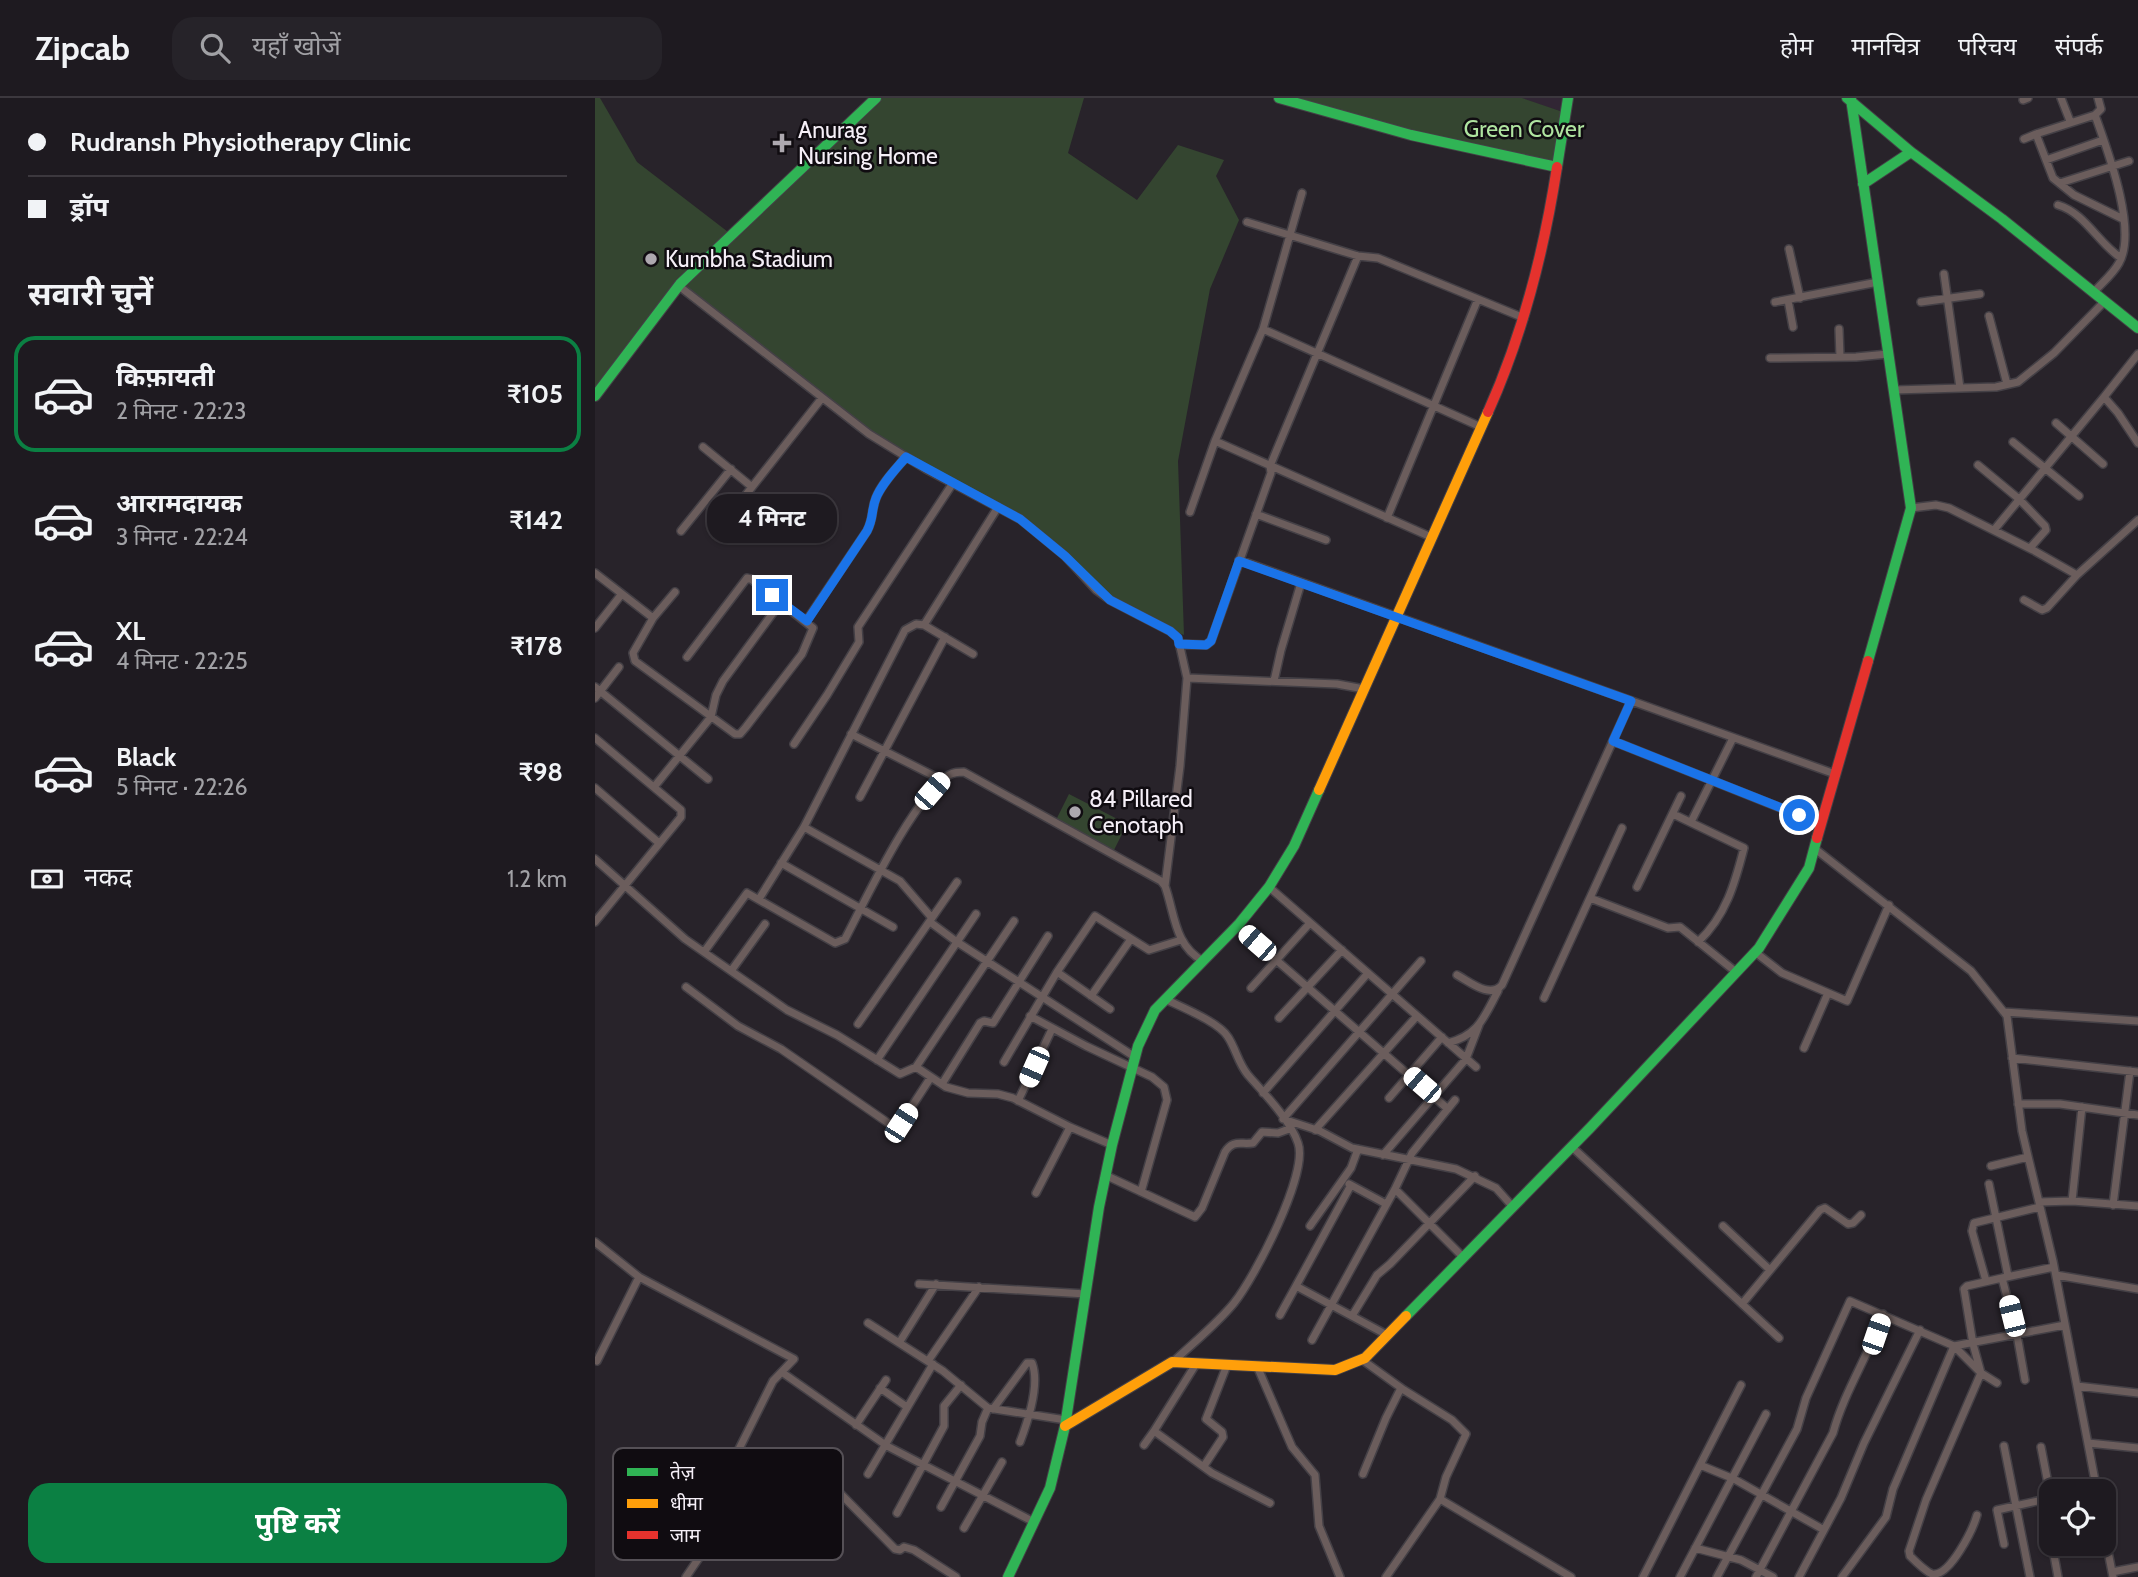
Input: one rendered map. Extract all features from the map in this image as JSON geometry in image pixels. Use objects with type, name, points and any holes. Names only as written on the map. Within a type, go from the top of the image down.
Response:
[{"type":"street","points":[[595,396],[679,286],[876,98]]},
{"type":"street","points":[[1279,98],[1411,135],[1556,167]]},
{"type":"street","points":[[1008,1577],[1050,1488],[1066,1423],[1105,1175],[1133,1062],[1155,1010],[1237,926],[1269,887],[1294,846],[1500,386],[1524,318],[1542,251],[1568,98]]},
{"type":"street","points":[[2061,98],[2070,121]]},
{"type":"street","points":[[2024,139],[2070,121],[2095,115],[2101,109],[2098,98]]},
{"type":"street","points":[[1850,99],[1911,152],[2138,328]]},
{"type":"street","points":[[1172,1362],[1335,1370],[1361,1359],[1513,1207],[1737,972],[1755,952],[1808,868],[1911,508],[1850,99]]},
{"type":"street","points":[[2094,292],[2119,264],[2125,239],[2121,200],[2095,115]]},
{"type":"street","points":[[2036,134],[2053,178],[2074,195],[2123,219]]},
{"type":"street","points":[[2046,160],[2103,140]]},
{"type":"street","points":[[1863,184],[1911,152]]},
{"type":"street","points":[[2060,183],[2129,161]]},
{"type":"street","points":[[1190,512],[1215,441],[1263,329],[1302,193]]},
{"type":"street","points":[[2058,205],[2066,207],[2083,220],[2111,251],[2121,258]]},
{"type":"street","points":[[1247,222],[1359,256],[1378,258],[1524,318]]},
{"type":"street","points":[[1789,249],[1800,298]]},
{"type":"street","points":[[1179,644],[1206,645],[1211,641],[1271,473],[1271,466],[1359,256]]},
{"type":"street","points":[[1944,274],[1960,388]]},
{"type":"street","points":[[1775,302],[1878,282]]},
{"type":"street","points":[[679,286],[869,434],[1035,530],[1110,600],[1170,631],[1178,638],[1187,678],[1165,886],[1181,940],[1192,955],[1203,961]]},
{"type":"street","points":[[1921,302],[1980,294]]},
{"type":"street","points":[[1387,518],[1478,299]]},
{"type":"street","points":[[1789,300],[1793,327]]},
{"type":"street","points":[[1894,390],[1960,388],[2018,382],[2054,354],[2105,301]]},
{"type":"street","points":[[1989,316],[2007,384]]},
{"type":"street","points":[[1263,329],[1481,426]]},
{"type":"street","points":[[1839,329],[1840,357]]},
{"type":"street","points":[[1770,358],[1888,354]]},
{"type":"street","points":[[1994,530],[2138,354]]},
{"type":"street","points":[[2104,397],[2138,443]]},
{"type":"street","points":[[730,515],[822,398]]},
{"type":"street","points":[[2056,423],[2102,464]]},
{"type":"street","points":[[1215,441],[1431,537]]},
{"type":"street","points":[[2013,442],[2079,496]]},
{"type":"street","points":[[703,447],[752,486]]},
{"type":"street","points":[[807,621],[867,531],[874,518],[875,500],[881,489],[906,457]]},
{"type":"street","points":[[1978,465],[2019,499],[2045,526],[2046,530],[2030,548]]},
{"type":"street","points":[[681,531],[731,469]]},
{"type":"street","points":[[794,744],[859,642],[858,627],[953,483]]},
{"type":"street","points":[[1911,508],[1936,505],[1949,508],[2030,548],[2077,575]]},
{"type":"street","points":[[924,625],[998,507]]},
{"type":"street","points":[[1256,514],[1326,540]]},
{"type":"street","points":[[2024,600],[2042,610],[2047,608],[2077,575],[2138,520]]},
{"type":"street","points":[[1239,561],[1835,774]]},
{"type":"street","points":[[595,573],[653,618]]},
{"type":"street","points":[[675,592],[653,618],[632,657],[729,731],[740,734],[802,654],[813,628],[747,578],[687,657]]},
{"type":"street","points":[[1274,681],[1301,583]]},
{"type":"street","points":[[595,628],[621,595]]},
{"type":"street","points":[[655,787],[711,718],[716,695],[723,681],[781,602]]},
{"type":"street","points":[[759,898],[804,827],[905,630],[916,624],[924,625],[973,654]]},
{"type":"street","points":[[859,797],[945,637]]},
{"type":"street","points":[[619,667],[597,692],[708,779]]},
{"type":"street","points":[[1187,678],[1338,684],[1364,689]]},
{"type":"street","points":[[1383,1155],[1466,1059],[1479,1025],[1503,985],[1631,701]]},
{"type":"street","points":[[851,734],[942,780]]},
{"type":"street","points":[[595,738],[681,810],[681,817],[595,922]]},
{"type":"street","points":[[1691,822],[1734,738]]},
{"type":"street","points":[[1613,741],[1821,824]]},
{"type":"street","points":[[704,952],[747,893],[835,943],[845,939],[911,817],[942,780],[952,773],[964,772],[1165,886]]},
{"type":"street","points":[[595,788],[659,843]]},
{"type":"street","points":[[1637,887],[1681,796]]},
{"type":"street","points":[[1672,814],[1744,848],[1733,892],[1726,906],[1698,942]]},
{"type":"street","points":[[804,827],[900,881],[931,920],[957,942],[1161,1082],[1167,1093],[1167,1100],[1141,1192]]},
{"type":"street","points":[[1544,998],[1622,828]]},
{"type":"street","points":[[1814,848],[1971,971],[2007,1016],[2028,1157],[2055,1271],[2095,1479]]},
{"type":"street","points":[[595,859],[685,939],[787,1010],[837,1035],[899,1074],[916,1067],[1014,921]]},
{"type":"street","points":[[781,863],[893,927]]},
{"type":"street","points":[[858,1024],[957,882]]},
{"type":"street","points":[[1269,887],[1476,1067]]},
{"type":"street","points":[[1590,898],[1668,928],[1680,927],[1737,972]]},
{"type":"street","points":[[1755,952],[1781,973],[1847,1001],[1889,905]]},
{"type":"street","points":[[877,1060],[976,914]]},
{"type":"street","points":[[1004,1062],[1057,972],[1095,916],[1149,950],[1181,940]]},
{"type":"street","points":[[1251,988],[1310,923]]},
{"type":"street","points":[[731,971],[765,924]]},
{"type":"street","points":[[1237,926],[1448,1109]]},
{"type":"street","points":[[941,1084],[976,1028],[984,1021],[993,1023],[1048,936]]},
{"type":"street","points":[[1091,996],[1131,939]]},
{"type":"street","points":[[1279,1018],[1342,950]]},
{"type":"street","points":[[1283,1119],[1421,961]]},
{"type":"street","points":[[1057,972],[1110,1009]]},
{"type":"street","points":[[1263,1093],[1368,973]]},
{"type":"street","points":[[1457,975],[1481,988],[1498,991]]},
{"type":"street","points":[[686,987],[738,1026],[781,1049],[894,1127],[901,1123],[931,1077]]},
{"type":"street","points":[[1804,1048],[1828,993]]},
{"type":"street","points":[[868,1323],[931,1363],[990,1408],[1066,1423],[1172,1362],[1234,1304],[1260,1263],[1287,1200],[1300,1159],[1298,1143],[1283,1119],[1242,1068],[1227,1035],[1165,999]]},
{"type":"street","points":[[2004,1012],[2138,1021]]},
{"type":"street","points":[[1030,1016],[1052,1029],[1133,1062]]},
{"type":"street","points":[[1315,1130],[1417,1016]]},
{"type":"street","points":[[1388,1098],[1445,1040],[1467,1037],[1479,1025]]},
{"type":"street","points":[[1018,1101],[1052,1029]]},
{"type":"street","points":[[2013,1058],[2134,1072],[2125,1113],[2113,1205]]},
{"type":"street","points":[[916,1067],[941,1084],[968,1093],[998,1094],[1018,1101],[1112,1144]]},
{"type":"street","points":[[1312,1340],[1395,1189],[1408,1160],[1455,1100]]},
{"type":"street","points":[[2018,1104],[2060,1104],[2138,1115]]},
{"type":"street","points":[[2072,1201],[2082,1107]]},
{"type":"street","points":[[1283,1119],[1358,1149],[1456,1169],[1496,1188],[1513,1207]]},
{"type":"street","points":[[1036,1193],[1070,1127]]},
{"type":"street","points":[[1105,1175],[1197,1217],[1225,1152],[1231,1145],[1238,1142],[1253,1143],[1262,1132],[1278,1133],[1289,1129]]},
{"type":"street","points":[[1571,1147],[1779,1338]]},
{"type":"street","points":[[1310,1226],[1351,1168],[1358,1149]]},
{"type":"street","points":[[1991,1166],[2028,1157]]},
{"type":"street","points":[[1352,1316],[1377,1275],[1390,1265],[1475,1177]]},
{"type":"street","points":[[1342,1180],[1386,1204]]},
{"type":"street","points":[[1989,1184],[2025,1380]]},
{"type":"street","points":[[1280,1315],[1351,1185]]},
{"type":"street","points":[[1395,1189],[1463,1257]]},
{"type":"street","points":[[1986,1281],[1971,1226],[1977,1221],[2040,1204],[2072,1201],[2138,1206]]},
{"type":"street","points":[[1742,1304],[1820,1210],[1825,1208],[1849,1224],[1861,1215]]},
{"type":"street","points":[[1723,1226],[1770,1270]]},
{"type":"street","points":[[595,1242],[639,1277],[794,1359],[773,1381],[739,1448]]},
{"type":"street","points":[[1977,1515],[1972,1531],[1946,1570],[1931,1574],[1910,1556],[1909,1551],[1926,1500],[1981,1373],[1963,1293],[1967,1286],[2005,1277],[2055,1271],[2138,1289]]},
{"type":"street","points":[[597,1361],[639,1277]]},
{"type":"street","points":[[919,1284],[1086,1294]]},
{"type":"street","points":[[899,1343],[936,1284]]},
{"type":"street","points":[[1296,1286],[1387,1335]]},
{"type":"street","points":[[868,1474],[887,1446],[931,1363],[979,1287]]},
{"type":"street","points":[[1717,1577],[1797,1429],[1805,1398],[1850,1301],[1954,1346],[1981,1373],[1997,1383]]},
{"type":"street","points":[[1758,1574],[1833,1433],[1839,1411],[1871,1346],[1883,1314]]},
{"type":"street","points":[[1954,1346],[2065,1325]]},
{"type":"street","points":[[1799,1577],[1841,1499],[1864,1443],[1920,1330]]},
{"type":"street","points":[[595,1338],[606,1342]]},
{"type":"street","points":[[1845,1576],[1886,1517],[1893,1489],[1954,1346]]},
{"type":"street","points":[[1361,1359],[1453,1420],[1466,1434],[1446,1478],[1440,1499],[1386,1577]]},
{"type":"street","points":[[941,1507],[980,1436],[982,1422],[990,1408],[1027,1363],[1032,1363],[1034,1378],[1030,1415],[1020,1442]]},
{"type":"street","points":[[1144,1445],[1196,1363]]},
{"type":"street","points":[[1204,1466],[1223,1437],[1222,1432],[1206,1419],[1227,1365]]},
{"type":"street","points":[[1257,1366],[1292,1447],[1315,1475],[1319,1526],[1340,1577]]},
{"type":"street","points":[[783,1373],[887,1446],[1034,1522]]},
{"type":"street","points":[[856,1425],[886,1380]]},
{"type":"street","points":[[897,1513],[944,1426],[944,1406],[961,1385]]},
{"type":"street","points":[[1643,1577],[1741,1385]]},
{"type":"street","points":[[2077,1386],[2138,1393]]},
{"type":"street","points":[[880,1388],[908,1407]]},
{"type":"street","points":[[1363,1474],[1401,1388]]},
{"type":"street","points":[[1680,1577],[1766,1414]]},
{"type":"street","points":[[1154,1431],[1204,1466],[1270,1503]]},
{"type":"street","points":[[2088,1443],[2138,1448]]},
{"type":"street","points":[[2004,1446],[2030,1577]]},
{"type":"street","points":[[2004,1544],[1997,1510],[2051,1499],[2041,1447]]},
{"type":"street","points":[[964,1528],[1002,1462]]},
{"type":"street","points":[[1700,1465],[1734,1479],[1824,1530]]},
{"type":"street","points":[[843,1496],[895,1549],[914,1550],[955,1577]]},
{"type":"street","points":[[1440,1499],[1571,1577]]},
{"type":"street","points":[[1695,1548],[1729,1556],[1758,1574],[1773,1577]]},
{"type":"street","points":[[2054,1556],[2058,1577]]},
{"type":"street","points":[[2109,1556],[2112,1575],[2138,1567]]},
{"type":"street","points":[[686,1577],[698,1560]]},
{"type":"shaded area","points":[[1520,98],[1568,98],[1566,113]]},
{"type":"green space","points":[[595,98],[600,98],[637,162],[732,235],[876,98],[1084,98],[1068,153],[1137,200],[1178,145],[1224,160],[1216,176],[1239,220],[1210,289],[1178,461],[1184,635],[1142,618],[1102,594],[1030,524],[914,461],[852,421],[681,284],[595,396]]},
{"type":"green space","name":"Green Cover","points":[[1278,98],[1522,98],[1566,113],[1557,167]]},
{"type":"green space","points":[[1069,794],[1127,824],[1114,850],[1056,820]]},
{"type":"traffic: fast","points":[[595,396],[680,284],[876,98]]},
{"type":"traffic: fast","points":[[1279,98],[1411,135],[1557,167],[1568,98]]},
{"type":"traffic: fast","points":[[1847,98],[1911,152],[2002,219],[2138,328]]},
{"type":"traffic: fast","points":[[1851,99],[1911,508],[1868,661]]},
{"type":"traffic: fast","points":[[1863,184],[1911,152]]},
{"type":"traffic: fast","points":[[1008,1577],[1050,1488],[1065,1426],[1099,1207],[1138,1046],[1155,1010],[1239,924],[1269,887],[1294,846],[1319,790]]},
{"type":"traffic: fast","points":[[1406,1316],[1590,1128],[1759,948],[1809,868],[1817,838]]},
{"type":"traffic: slow","points":[[1319,790],[1488,412]]},
{"type":"traffic: slow","points":[[1065,1426],[1172,1362],[1335,1370],[1365,1358],[1406,1316]]},
{"type":"traffic: jam","points":[[1488,412],[1512,353],[1531,292],[1557,167]]},
{"type":"traffic: jam","points":[[1817,838],[1868,661]]},
{"type":"place","name":"Anurag Nursing Home","points":[[782,143]]},
{"type":"place","name":"Kumbha Stadium","points":[[651,259]]},
{"type":"place","name":"84 Pillared Cenotaph","points":[[1075,812]]},
{"type":"route","points":[[772,595],[807,621],[867,531],[874,518],[875,500],[881,489],[906,457],[1020,519],[1065,556],[1096,590],[1170,631],[1178,638],[1179,644],[1206,645],[1211,641],[1239,561],[1631,701],[1613,741],[1799,815]]}]
